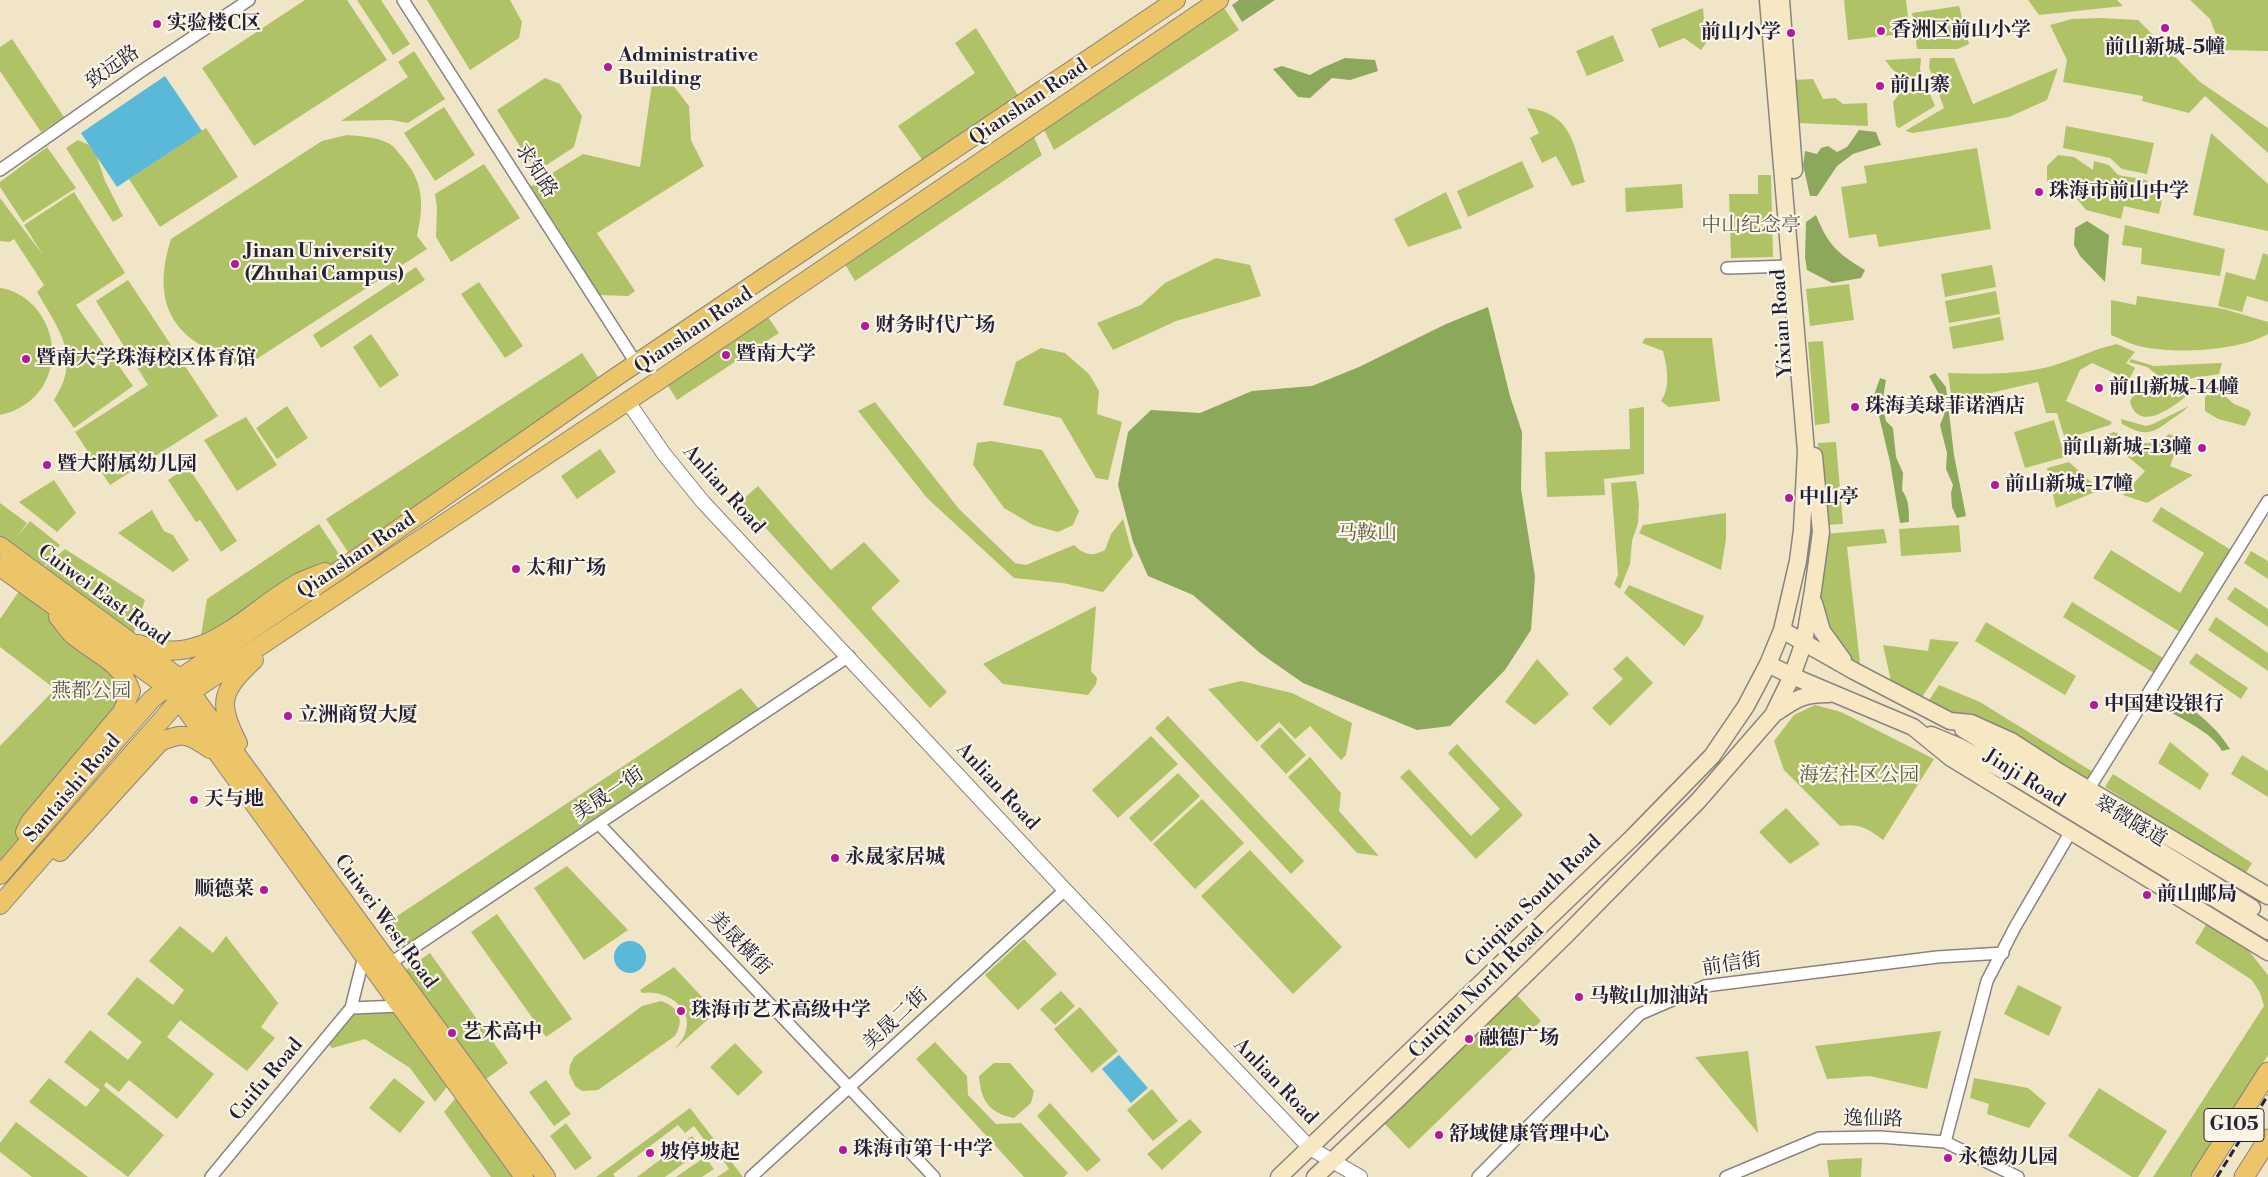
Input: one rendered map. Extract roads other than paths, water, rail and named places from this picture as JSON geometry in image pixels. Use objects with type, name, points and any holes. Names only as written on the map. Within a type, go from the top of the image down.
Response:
[{"type":"highway","name":"G105","points":[[2201,1177],[2268,1072]]},
{"type":"highway","name":"G105","points":[[2244,1177],[2268,1138]]},
{"type":"main road","name":"Qianshan Road","points":[[179,690],[350,563],[636,363],[1176,0]]},
{"type":"main road","name":"Qianshan Road","points":[[179,690],[285,630],[628,402],[1218,0]]},
{"type":"main road","name":"Yixian Road","points":[[1768,0],[1806,451],[1802,530],[1798,561],[1782,630]]},
{"type":"main road","name":"Yixian Road","points":[[1781,0],[1821,532],[1804,642]]},
{"type":"main road","name":"Cuiwei East Road","points":[[0,546],[125,638],[179,690]]},
{"type":"main road","points":[[125,638],[149,648],[178,652],[206,645],[300,582],[350,563]]},
{"type":"main road","name":"Cuiwei East Road","points":[[0,567],[179,690]]},
{"type":"main road","points":[[1813,590],[1816,614],[1822,631],[1830,645],[1861,675],[1859,703]]},
{"type":"main road","points":[[2,872],[30,822],[122,712],[131,691],[126,677],[116,666],[72,634],[42,597]]},
{"type":"main road","points":[[263,792],[228,723],[224,710],[227,692],[238,675],[285,630]]},
{"type":"main road","name":"Jinji Road","points":[[1782,630],[1861,675],[1950,721],[1972,723],[2011,741],[2088,790],[2268,896]]},
{"type":"main road","name":"Cuiqian South Road","points":[[1279,1177],[1633,837],[1712,756],[1746,706],[1768,664],[1782,630]]},
{"type":"main road","name":"Cuiqian North Road","points":[[1315,1177],[1566,935],[1698,801],[1773,715],[1792,676],[1804,642]]},
{"type":"main road","name":"Jinji Road","points":[[1768,664],[1913,727],[1951,758],[2268,952]]},
{"type":"main road","name":"Cuiwei West Road","points":[[179,690],[219,756],[524,1177]]},
{"type":"main road","name":"Cuiwei West Road","points":[[179,690],[263,792],[546,1177]]},
{"type":"main road","name":"Santaishi Road","points":[[2,872],[151,700],[179,690]]},
{"type":"main road","name":"Santaishi Road","points":[[3,901],[179,690]]},
{"type":"main road","points":[[1773,715],[1796,698],[1813,694],[1839,694]]},
{"type":"main road","name":"翠微隧道","points":[[1950,721],[2268,918]]},
{"type":"main road","name":"翠微隧道","points":[[1913,727],[1960,748],[2019,779],[2268,931]]},
{"type":"main road","points":[[3,901],[68,846],[160,742],[178,734],[196,740],[219,756]]},
{"type":"main road","points":[[2253,944],[2268,963]]},
{"type":"street","name":"致远路","points":[[0,170],[140,72],[249,0]]},
{"type":"street","name":"求知路","points":[[403,0],[636,363]]},
{"type":"street","points":[[1727,268],[1790,266]]},
{"type":"street","name":"Anlian Road","points":[[628,402],[664,454],[703,502],[849,656],[1064,890],[1310,1148],[1360,1177]]},
{"type":"street","points":[[2088,790],[2268,501]]},
{"type":"street","name":"美晟一街","points":[[389,964],[849,656]]},
{"type":"street","name":"美晟橫街","points":[[599,824],[934,1177]]},
{"type":"street","points":[[1945,1142],[1987,981],[2070,832]]},
{"type":"street","name":"美晟二街","points":[[751,1177],[1064,890]]},
{"type":"street","name":"前信街","points":[[1478,1177],[1640,1014],[1705,986],[1937,957],[2003,952]]},
{"type":"street","points":[[364,956],[351,1008],[400,1006]]},
{"type":"street","name":"Cuifu Road","points":[[211,1177],[351,1008]]},
{"type":"street","name":"逸仙路","points":[[1726,1177],[1819,1138],[1880,1138],[1945,1142],[2018,1177]]},
{"type":"water","points":[[165,76],[202,131],[117,187],[81,133]]},
{"type":"water","points":[[630,941],[636,942],[641,946],[645,951],[645,963],[641,968],[636,972],[630,973],[624,972],[619,968],[615,963],[614,957],[615,951],[619,946],[624,942]]},
{"type":"water","points":[[1119,1055],[1148,1088],[1131,1103],[1102,1069]]},
{"type":"railway","points":[[2217,1177],[2268,1095]]},
{"type":"place","name":"实验楼C区","points":[[157,24]]},
{"type":"place","name":"前山新城-5幢","points":[[2165,28]]},
{"type":"place","name":"香洲区前山小学","points":[[1881,31]]},
{"type":"place","name":"前山小学","points":[[1791,33]]},
{"type":"place","name":"Administrative Building","points":[[608,67]]},
{"type":"place","name":"前山寨","points":[[1880,86]]},
{"type":"place","name":"珠海市前山中学","points":[[2039,192]]},
{"type":"place","name":"Jinan University (Zhuhai Campus)","points":[[235,264]]},
{"type":"place","name":"财务时代广场","points":[[865,326]]},
{"type":"place","name":"暨南大学","points":[[726,355]]},
{"type":"place","name":"暨南大学珠海校区体育馆","points":[[26,359]]},
{"type":"place","name":"前山新城-14幢","points":[[2099,388]]},
{"type":"place","name":"珠海美球菲诺酒店","points":[[1855,407]]},
{"type":"place","name":"前山新城-13幢","points":[[2202,448]]},
{"type":"place","name":"暨大附属幼儿园","points":[[47,465]]},
{"type":"place","name":"前山新城-17幢","points":[[1995,485]]},
{"type":"place","name":"中山亭","points":[[1789,498]]},
{"type":"place","name":"太和广场","points":[[516,569]]},
{"type":"place","name":"中国建设银行","points":[[2094,705]]},
{"type":"place","name":"立洲商贸大厦","points":[[288,716]]},
{"type":"place","name":"天与地","points":[[194,800]]},
{"type":"place","name":"永晟家居城","points":[[835,858]]},
{"type":"place","name":"顺德菜","points":[[264,890]]},
{"type":"place","name":"前山邮局","points":[[2147,895]]},
{"type":"place","name":"马鞍山加油站","points":[[1579,997]]},
{"type":"place","name":"珠海市艺术高级中学","points":[[681,1011]]},
{"type":"place","name":"艺术高中","points":[[452,1033]]},
{"type":"place","name":"融德广场","points":[[1469,1039]]},
{"type":"place","name":"舒域健康管理中心","points":[[1439,1135]]},
{"type":"place","name":"珠海市第十中学","points":[[843,1150]]},
{"type":"place","name":"坡停坡起","points":[[650,1153]]},
{"type":"place","name":"永德幼儿园","points":[[1948,1158]]},
{"type":"park label","name":"中山纪念亭","points":[[1751,226]]},
{"type":"park label","name":"马鞍山","points":[[1367,534]]},
{"type":"park label","name":"燕都公园","points":[[91,692]]},
{"type":"park label","name":"海宏社区公园","points":[[1859,776]]}]
